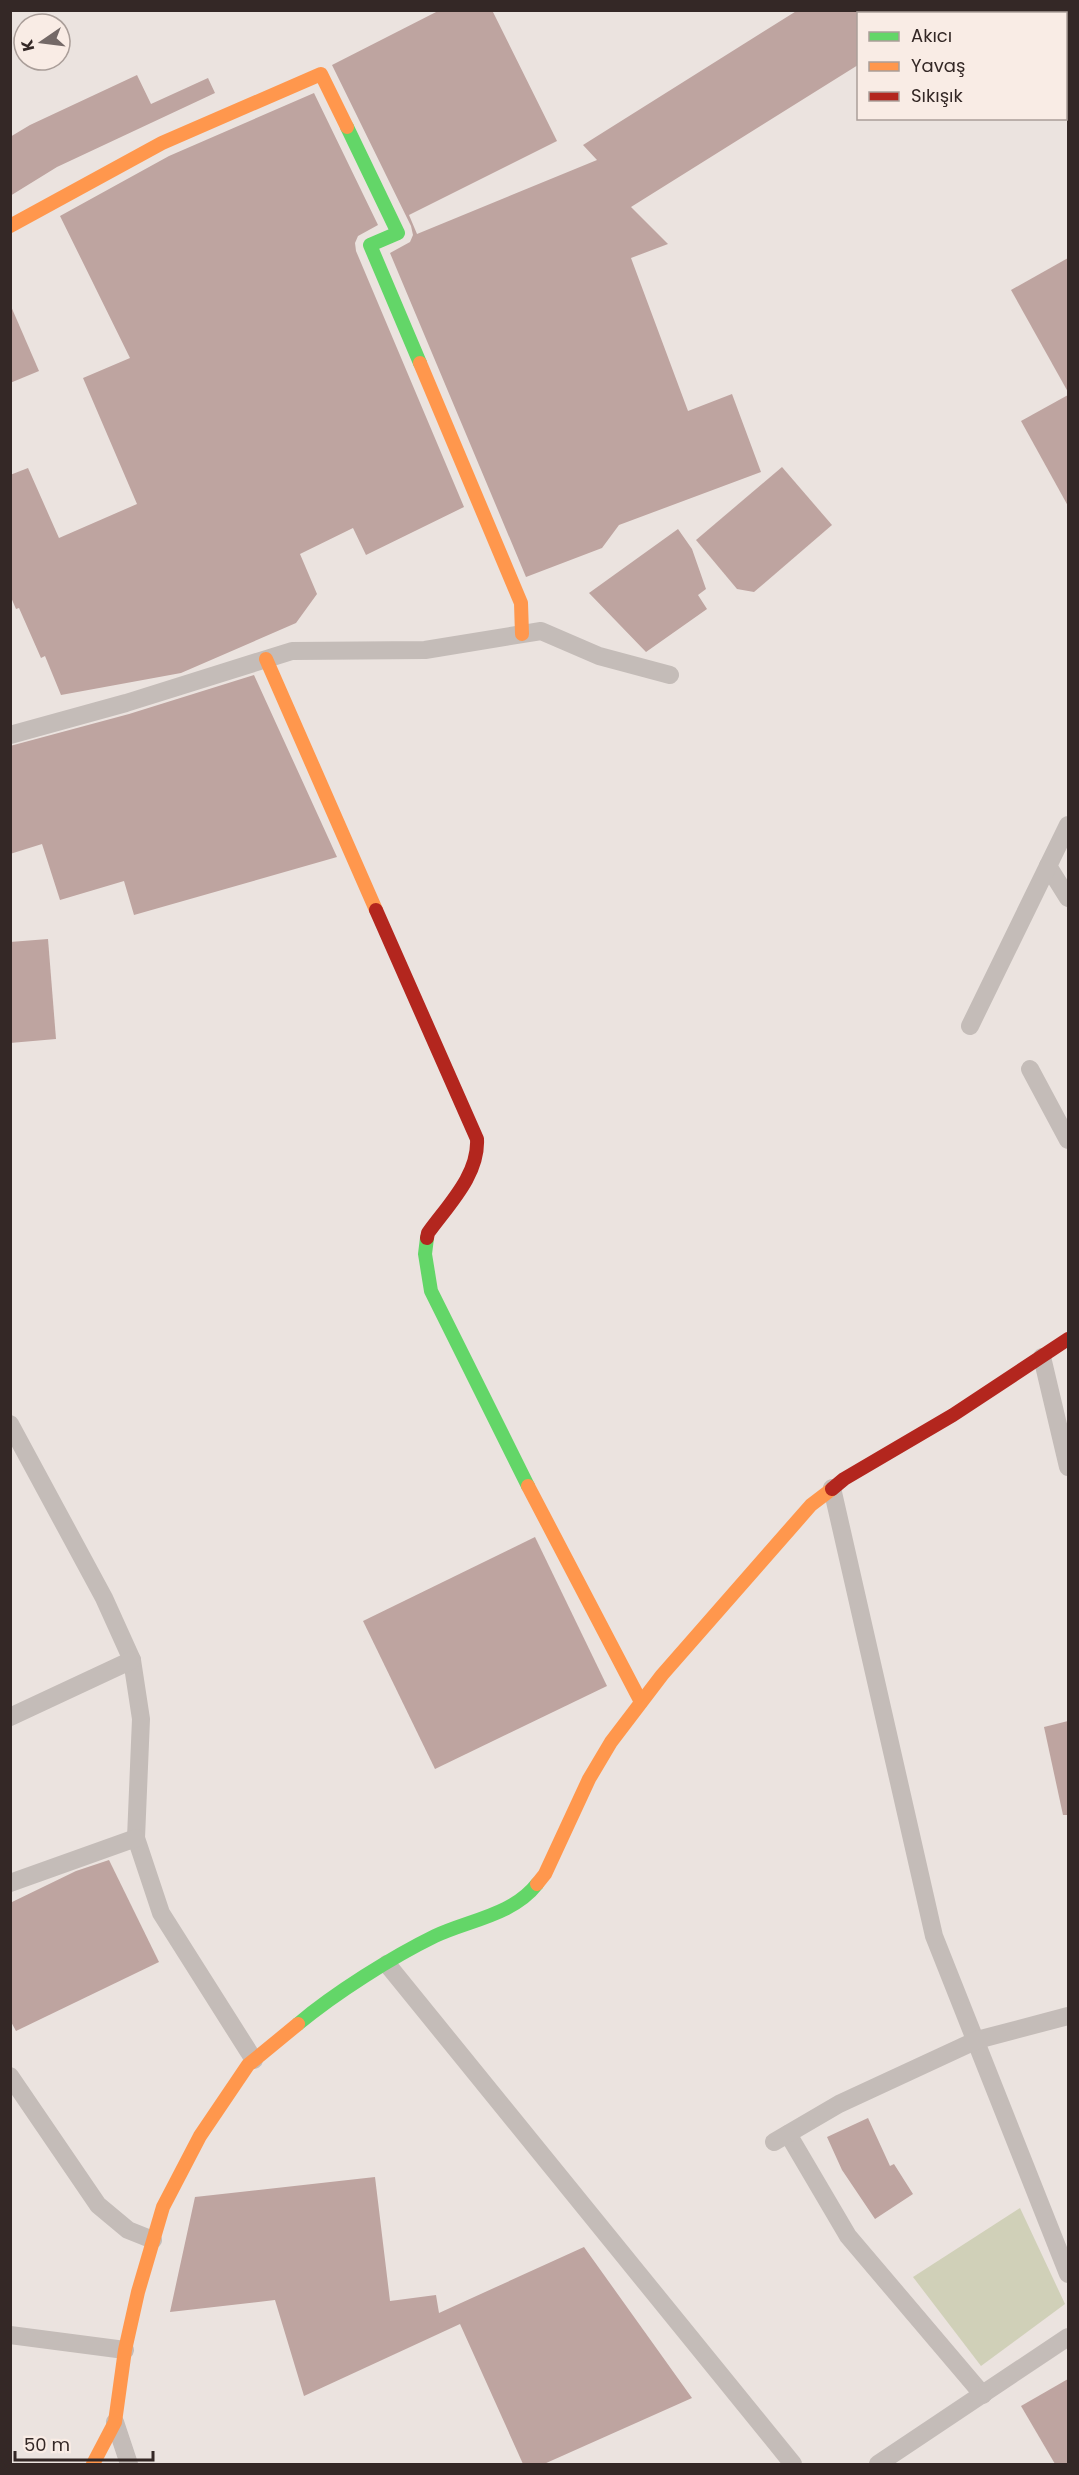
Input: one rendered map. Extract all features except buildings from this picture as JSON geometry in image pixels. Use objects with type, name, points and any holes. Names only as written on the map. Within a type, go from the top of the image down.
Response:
[{"type":"street","points":[[10,226],[162,143],[321,74],[398,233],[370,245],[521,603],[522,634]]},
{"type":"street","points":[[10,735],[126,703],[292,651],[426,650],[541,631],[599,656],[670,675]]},
{"type":"street","points":[[266,659],[477,1139],[477,1155],[472,1171],[428,1233],[424,1254],[431,1291],[548,1525],[641,1702]]},
{"type":"street","points":[[970,1026],[1068,825]]},
{"type":"street","points":[[1048,866],[1068,898]]},
{"type":"street","points":[[1030,1070],[1068,1140]]},
{"type":"street","points":[[93,2464],[115,2422],[125,2350],[138,2292],[163,2207],[200,2136],[248,2065],[320,2006],[387,1964],[435,1936],[518,1902],[534,1888],[545,1874],[589,1779],[611,1742],[662,1675],[811,1505],[844,1479],[953,1415],[1068,1339]]},
{"type":"street","points":[[1042,1358],[1068,1467]]},
{"type":"street","points":[[10,1425],[104,1598],[132,1660],[141,1719],[136,1838],[161,1913],[254,2060]]},
{"type":"street","points":[[832,1488],[934,1936],[1068,2274]]},
{"type":"street","points":[[10,1717],[132,1660]]},
{"type":"street","points":[[10,1883],[136,1838]]},
{"type":"street","points":[[387,1964],[793,2464]]},
{"type":"street","points":[[983,2395],[848,2236],[781,2138],[839,2104],[977,2040],[1068,2016]]},
{"type":"street","points":[[10,2076],[98,2205],[128,2230],[153,2240]]},
{"type":"street","points":[[10,2335],[125,2350]]},
{"type":"street","points":[[878,2464],[1068,2337]]},
{"type":"street","points":[[115,2422],[129,2464]]},
{"type":"green space","points":[[1020,2208],[1065,2304],[981,2366],[913,2277]]},
{"type":"traffic: fast","points":[[347,127],[398,233],[370,245],[420,363]]},
{"type":"traffic: fast","points":[[427,1238],[425,1254],[431,1291],[528,1486]]},
{"type":"traffic: fast","points":[[298,2024],[346,1988],[401,1954],[448,1930],[503,1910],[516,1903],[537,1884]]},
{"type":"traffic: slow","points":[[10,226],[162,143],[321,74],[347,127]]},
{"type":"traffic: slow","points":[[420,363],[521,603],[522,634]]},
{"type":"traffic: slow","points":[[266,659],[376,910]]},
{"type":"traffic: slow","points":[[528,1486],[641,1702]]},
{"type":"traffic: slow","points":[[537,1884],[545,1874],[589,1779],[611,1742],[662,1675],[811,1505],[832,1489]]},
{"type":"traffic: slow","points":[[93,2464],[115,2422],[125,2350],[138,2292],[163,2207],[200,2136],[248,2065],[298,2024]]},
{"type":"traffic: jam","points":[[376,910],[477,1139],[473,1165],[468,1177],[428,1233],[427,1238]]},
{"type":"traffic: jam","points":[[832,1489],[844,1479],[953,1415],[1068,1339]]}]
